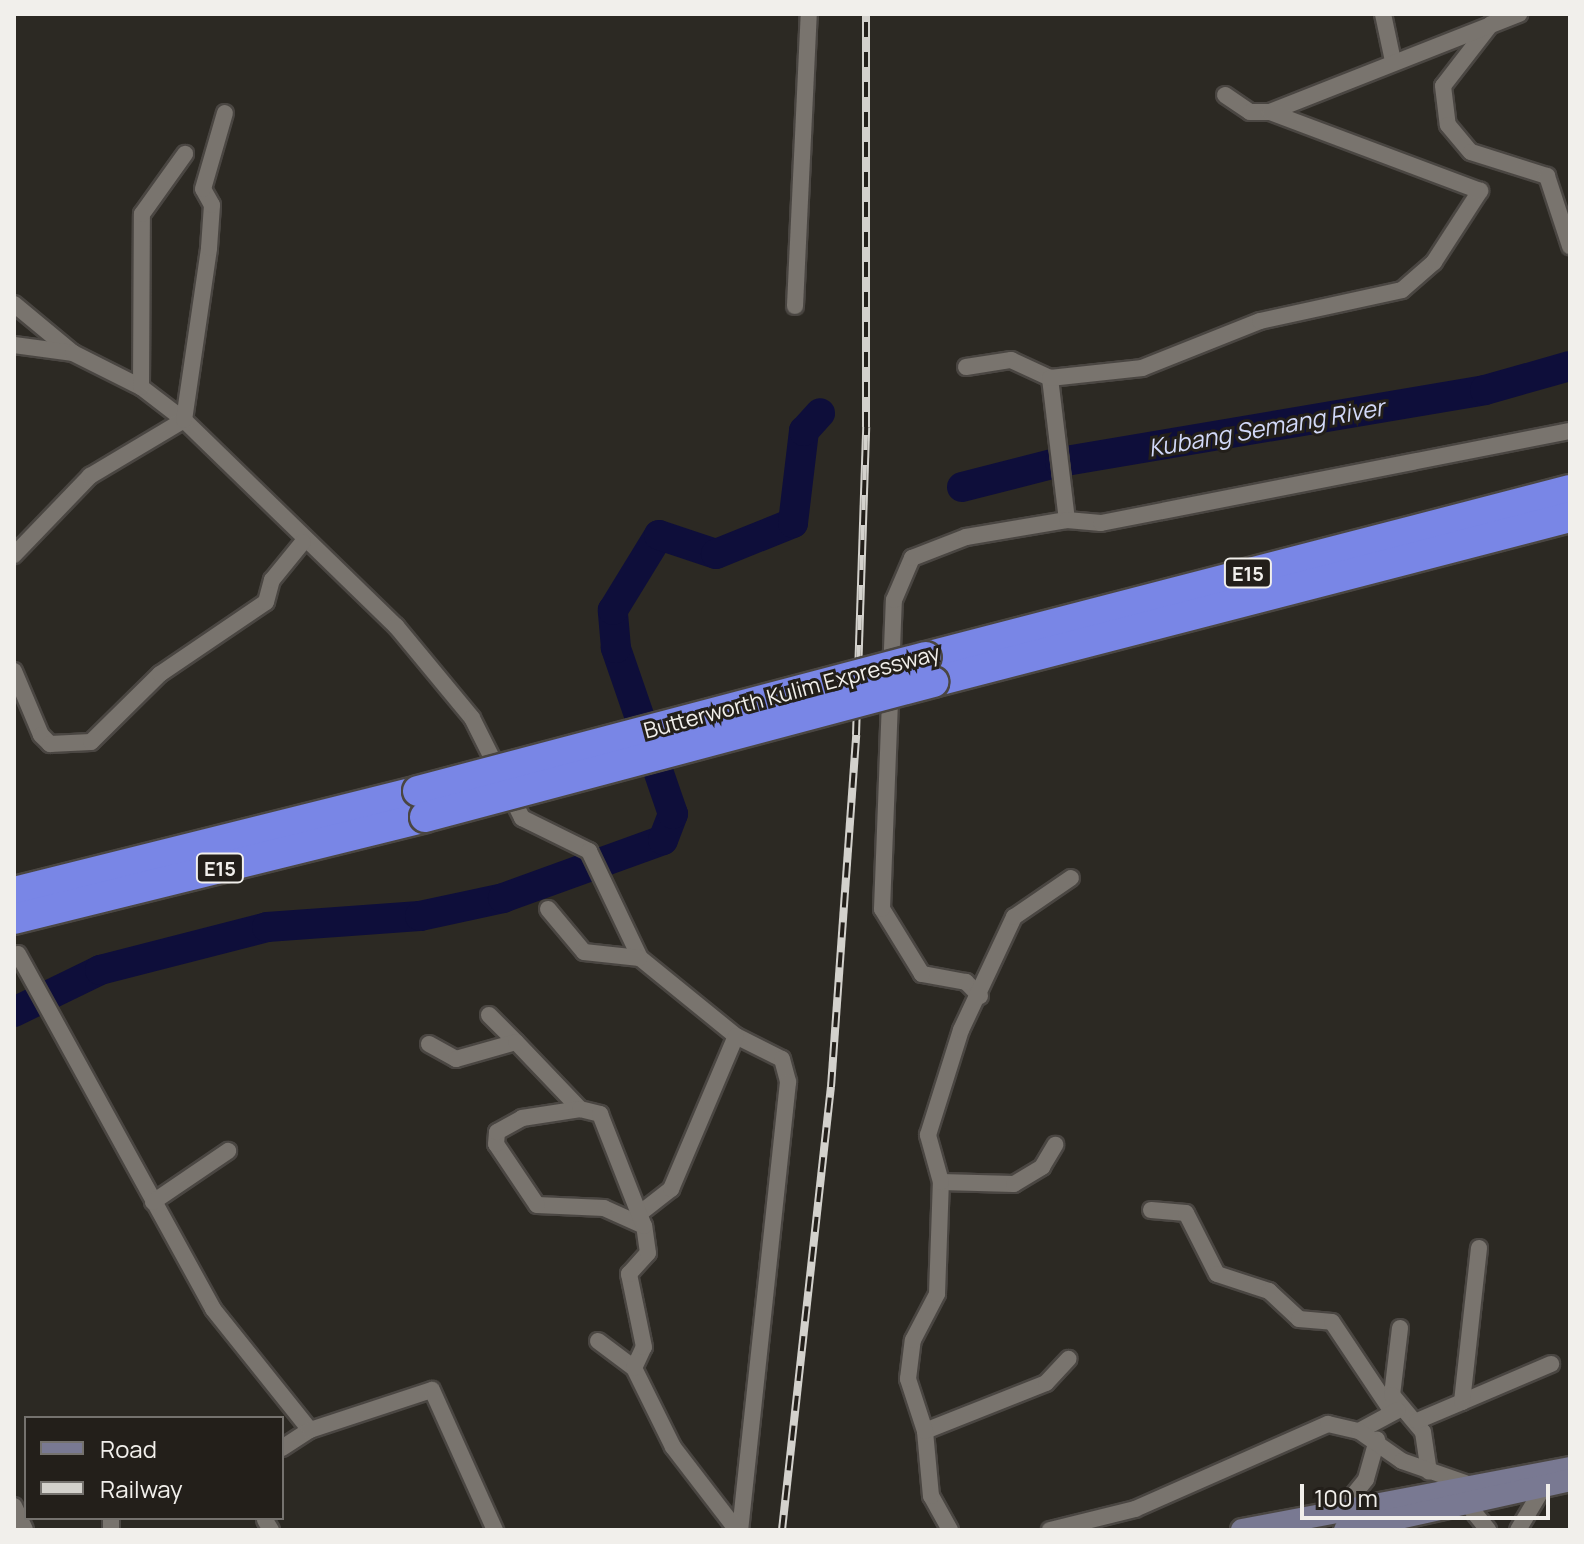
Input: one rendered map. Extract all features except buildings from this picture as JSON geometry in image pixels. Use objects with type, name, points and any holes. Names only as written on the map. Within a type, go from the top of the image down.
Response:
[{"type":"highway","name":"Butterworth Kulim Expressway","points":[[14,919],[422,804],[930,669],[1570,490]]},
{"type":"highway","name":"Butterworth Kulim Expressway","points":[[930,669],[1570,517]]},
{"type":"highway","name":"Butterworth Kulim Expressway","points":[[14,892],[422,804]]},
{"type":"main road","points":[[1242,1530],[1343,1520],[1570,1468]]},
{"type":"main road","points":[[1467,1494],[1543,1488],[1570,1480]]},
{"type":"street","points":[[795,306],[809,14]]},
{"type":"street","points":[[1383,14],[1393,61]]},
{"type":"street","points":[[1270,112],[1393,61],[1519,14]]},
{"type":"street","points":[[1491,24],[1443,86],[1448,125],[1471,152],[1547,176],[1570,246]]},
{"type":"street","points":[[966,367],[1011,360],[1050,378],[1142,368],[1260,321],[1378,300],[1434,262],[1471,211],[1480,191],[1270,112],[1250,112],[1225,95]]},
{"type":"street","points":[[184,420],[209,248],[212,205],[203,189],[225,113]]},
{"type":"street","points":[[141,387],[142,214],[185,154]]},
{"type":"street","points":[[14,304],[73,353],[141,387],[184,420],[303,542],[396,626],[472,718],[522,818],[589,851],[595,873],[640,958],[736,1036],[782,1059],[788,1082],[739,1530]]},
{"type":"street","points":[[14,345],[73,353]]},
{"type":"street","points":[[1050,378],[1067,520]]},
{"type":"street","points":[[14,555],[90,476],[184,420]]},
{"type":"street","points":[[980,996],[966,982],[922,974],[882,909],[897,579],[932,545],[1067,520],[1101,523],[1570,431]]},
{"type":"street","points":[[14,671],[50,744],[91,742],[160,674],[266,602],[272,580],[303,542]]},
{"type":"street","points":[[950,1530],[931,1496],[925,1431],[908,1379],[913,1340],[937,1294],[941,1182],[928,1135],[980,996],[1014,917],[1071,878]]},
{"type":"street","points":[[548,909],[584,952],[640,958]]},
{"type":"street","points":[[18,954],[30,982],[213,1309],[310,1430]]},
{"type":"street","points":[[489,1015],[580,1109]]},
{"type":"street","points":[[641,1220],[671,1189],[736,1036]]},
{"type":"street","points":[[429,1044],[456,1059],[516,1042]]},
{"type":"street","points":[[634,1368],[644,1347],[629,1274],[648,1253],[641,1220],[600,1114],[580,1109],[522,1118],[497,1132],[496,1144],[537,1205],[604,1208],[641,1220]]},
{"type":"street","points":[[941,1182],[1014,1184],[1042,1167],[1055,1145]]},
{"type":"street","points":[[153,1202],[228,1151]]},
{"type":"street","points":[[1151,1210],[1186,1213],[1217,1274],[1269,1291],[1299,1319],[1332,1322],[1395,1410],[1417,1421],[1551,1364]]},
{"type":"street","points":[[1462,1402],[1479,1248]]},
{"type":"street","points":[[1395,1410],[1392,1395],[1400,1328]]},
{"type":"street","points":[[598,1341],[634,1368],[673,1447],[739,1530]]},
{"type":"street","points":[[925,1431],[1046,1383],[1068,1359]]},
{"type":"street","points":[[284,1447],[310,1430],[432,1390],[495,1530]]},
{"type":"street","points":[[1359,1431],[1395,1410]]},
{"type":"street","points":[[1417,1421],[1429,1472]]},
{"type":"street","points":[[1050,1530],[1135,1509],[1310,1429],[1359,1431],[1377,1440],[1467,1494],[1488,1530]]},
{"type":"street","points":[[1343,1520],[1366,1479],[1377,1440]]},
{"type":"street","points":[[1518,1530],[1543,1488]]},
{"type":"street","points":[[14,1506],[25,1530]]},
{"type":"street","points":[[716,1530],[724,1513]]},
{"type":"waterway","name":"Kubang Semang River","points":[[962,487],[1060,462],[1485,390],[1570,366]]},
{"type":"waterway","name":"Kubang Semang River","points":[[14,1012],[100,970],[267,927],[420,916],[503,898],[663,840],[673,814],[616,648],[613,610],[659,535],[716,554],[793,523],[804,431],[820,413]]},
{"type":"railway","points":[[782,1530],[831,1087],[856,735],[866,427],[866,14]]}]
